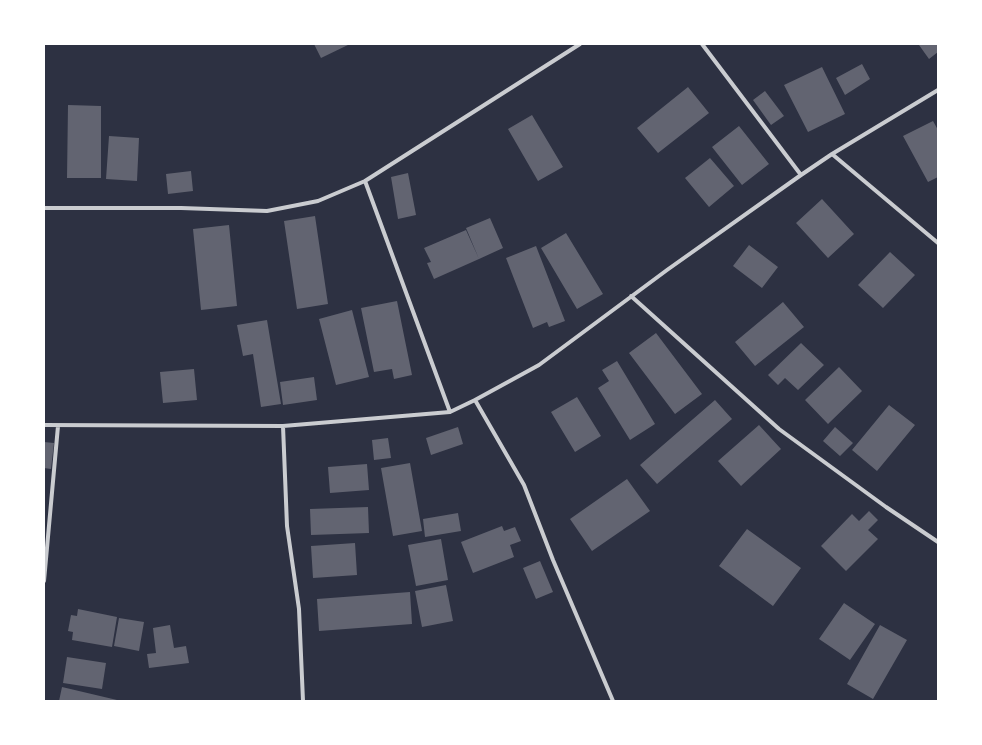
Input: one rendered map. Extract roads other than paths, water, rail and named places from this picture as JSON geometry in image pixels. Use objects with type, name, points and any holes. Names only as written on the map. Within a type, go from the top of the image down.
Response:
[{"type":"street","points":[[44,208],[181,208],[267,211],[318,201],[365,181],[580,44]]},
{"type":"street","points":[[702,44],[802,175]]},
{"type":"street","points":[[44,425],[283,426],[450,412],[539,365],[673,266],[832,154],[938,90]]},
{"type":"street","points":[[832,154],[938,243]]},
{"type":"street","points":[[365,181],[450,412]]},
{"type":"street","points":[[632,296],[779,429],[886,507],[938,542]]},
{"type":"street","points":[[475,400],[524,485],[553,560],[613,701]]},
{"type":"street","points":[[44,581],[58,426]]},
{"type":"street","points":[[283,426],[287,526],[299,609],[303,701]]}]
